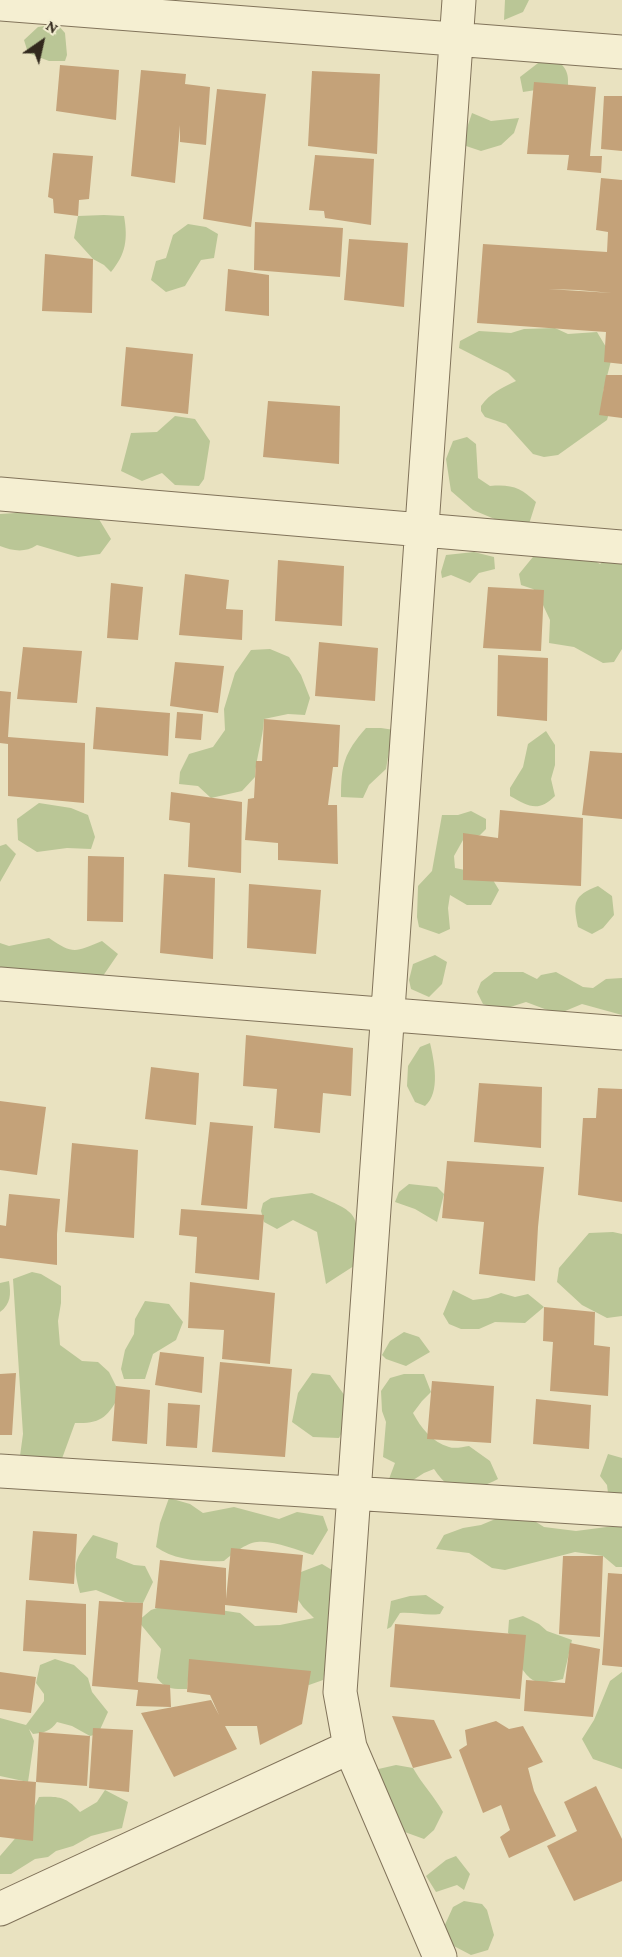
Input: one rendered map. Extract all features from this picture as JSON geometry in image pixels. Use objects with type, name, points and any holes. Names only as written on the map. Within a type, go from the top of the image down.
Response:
[{"type":"street","points":[[440,1957],[350,1747],[340,1692],[459,0]]},
{"type":"street","points":[[0,4],[622,52]]},
{"type":"street","points":[[0,494],[622,547]]},
{"type":"street","points":[[0,984],[622,1033]]},
{"type":"street","points":[[0,1471],[622,1510]]},
{"type":"street","points":[[0,1910],[350,1747]]},
{"type":"green space","points":[[505,0],[529,0],[523,12],[504,20]]},
{"type":"green space","points":[[57,24],[65,33],[67,55],[65,61],[49,61],[28,53],[24,40],[38,27]]},
{"type":"green space","points":[[553,57],[565,69],[568,85],[523,92],[520,77],[542,60]]},
{"type":"green space","points":[[472,113],[491,121],[519,118],[514,133],[501,145],[481,151],[466,146],[460,137],[467,128]]},
{"type":"green space","points":[[78,216],[124,216],[125,224],[125,246],[111,272],[93,259],[74,238]]},
{"type":"green space","points":[[188,224],[206,227],[218,234],[214,258],[201,260],[185,286],[166,292],[151,280],[156,261],[166,258],[173,235]]},
{"type":"green space","points":[[555,328],[568,334],[597,332],[612,357],[603,392],[609,413],[607,420],[558,455],[544,457],[533,454],[506,424],[485,417],[481,411],[481,406],[488,398],[516,381],[508,373],[459,348],[460,341],[479,331],[511,333],[524,329]]},
{"type":"green space","points":[[175,416],[195,419],[210,441],[204,479],[199,486],[175,485],[162,473],[142,481],[121,471],[131,433],[157,432]]},
{"type":"green space","points":[[467,437],[476,444],[478,478],[490,486],[516,488],[536,502],[529,524],[509,525],[473,510],[451,491],[446,459],[453,441]]},
{"type":"green space","points":[[33,497],[94,511],[111,539],[100,554],[78,557],[37,545],[19,550],[0,546],[0,514],[15,513]]},
{"type":"green space","points":[[622,550],[622,649],[614,662],[603,663],[574,647],[549,643],[550,620],[543,605],[543,598],[533,589],[521,585],[519,574],[537,552],[588,557],[600,564],[609,556]]},
{"type":"green space","points":[[474,552],[494,557],[495,569],[479,573],[470,583],[451,575],[442,578],[441,572],[446,555]]},
{"type":"green space","points":[[270,649],[289,657],[301,675],[310,698],[305,715],[288,714],[264,719],[255,777],[242,791],[211,798],[198,786],[179,784],[180,772],[189,754],[213,747],[225,730],[224,709],[235,673],[251,650]]},
{"type":"green space","points":[[366,728],[401,731],[389,751],[386,769],[369,785],[363,798],[341,797],[345,760],[348,752]]},
{"type":"green space","points":[[546,731],[555,745],[555,765],[551,779],[555,796],[543,805],[533,806],[510,796],[510,788],[523,767],[528,744]]},
{"type":"green space","points":[[39,803],[71,808],[88,815],[95,837],[91,849],[67,848],[37,852],[18,840],[17,819]]},
{"type":"green space","points":[[471,811],[486,819],[486,829],[480,835],[463,840],[454,856],[455,868],[490,875],[499,890],[491,905],[467,905],[450,895],[448,908],[450,929],[439,934],[419,927],[418,886],[432,871],[442,815],[458,815]]},
{"type":"green space","points":[[6,844],[16,854],[0,882],[0,846]]},
{"type":"green space","points":[[598,886],[612,896],[614,915],[603,928],[592,934],[578,927],[576,906],[579,897]]},
{"type":"green space","points":[[49,938],[64,947],[75,950],[102,941],[118,954],[92,992],[0,969],[0,943],[9,946]]},
{"type":"green space","points":[[435,955],[447,962],[442,984],[429,997],[411,989],[409,980],[413,964]]},
{"type":"green space","points":[[494,972],[523,972],[537,979],[541,975],[556,972],[583,987],[593,988],[606,979],[622,978],[622,1015],[582,1004],[558,1014],[526,1002],[501,1010],[483,1004],[477,992],[481,982]]},
{"type":"green space","points":[[430,1043],[435,1085],[430,1100],[425,1106],[415,1102],[407,1086],[408,1066],[420,1047]]},
{"type":"green space","points":[[409,1184],[437,1187],[444,1194],[437,1222],[415,1209],[395,1202],[399,1192]]},
{"type":"green space","points":[[312,1193],[348,1211],[356,1224],[357,1264],[326,1284],[317,1232],[293,1220],[277,1229],[264,1222],[261,1211],[263,1203],[271,1198]]},
{"type":"green space","points":[[589,1233],[622,1234],[622,1316],[607,1318],[582,1305],[557,1282],[559,1268]]},
{"type":"green space","points":[[32,1272],[41,1274],[61,1286],[58,1321],[60,1345],[82,1361],[98,1362],[109,1372],[120,1394],[103,1418],[91,1422],[75,1423],[60,1464],[20,1456],[23,1434],[13,1279]]},
{"type":"green space","points":[[9,1281],[9,1298],[6,1306],[0,1312],[0,1283]]},
{"type":"green space","points":[[453,1290],[473,1300],[501,1293],[515,1297],[528,1294],[544,1307],[525,1323],[495,1322],[479,1329],[461,1329],[449,1324],[443,1314]]},
{"type":"green space","points":[[145,1301],[169,1304],[183,1322],[176,1340],[153,1354],[145,1379],[124,1379],[121,1369],[125,1350],[134,1334],[135,1319]]},
{"type":"green space","points":[[404,1332],[419,1337],[430,1352],[406,1366],[386,1359],[382,1355],[390,1341]]},
{"type":"green space","points":[[312,1373],[330,1375],[350,1403],[348,1421],[339,1438],[313,1437],[292,1422],[298,1393]]},
{"type":"green space","points":[[404,1374],[424,1374],[431,1392],[413,1413],[428,1434],[437,1442],[449,1447],[469,1446],[490,1461],[498,1479],[479,1488],[463,1490],[448,1485],[434,1469],[407,1484],[389,1479],[395,1463],[383,1457],[386,1422],[382,1411],[381,1391],[390,1378]]},
{"type":"green space","points":[[608,1454],[622,1458],[622,1510],[610,1509],[607,1485],[600,1476]]},
{"type":"green space","points":[[169,1498],[190,1504],[203,1513],[234,1507],[279,1519],[297,1512],[323,1516],[328,1530],[313,1555],[270,1542],[257,1542],[239,1550],[224,1561],[188,1559],[171,1555],[156,1547],[160,1523]]},
{"type":"green space","points":[[517,1510],[544,1527],[576,1531],[622,1525],[622,1567],[616,1567],[603,1556],[575,1552],[505,1570],[492,1568],[469,1553],[436,1549],[444,1535],[463,1528],[481,1525]]},
{"type":"green space","points":[[93,1535],[118,1543],[116,1558],[134,1565],[145,1566],[153,1582],[143,1603],[125,1602],[96,1590],[80,1593],[76,1562]]},
{"type":"green space","points":[[322,1564],[342,1576],[323,1680],[309,1685],[276,1671],[200,1668],[188,1680],[187,1689],[178,1689],[167,1687],[157,1678],[161,1649],[138,1621],[151,1610],[172,1603],[240,1613],[255,1626],[280,1625],[314,1618],[292,1591],[301,1572]]},
{"type":"green space","points":[[426,1595],[444,1607],[440,1614],[400,1613],[391,1627],[387,1629],[391,1601]]},
{"type":"green space","points":[[523,1616],[547,1631],[572,1640],[563,1679],[547,1682],[536,1681],[527,1675],[517,1662],[520,1644],[508,1633],[509,1620]]},
{"type":"green space","points":[[55,1659],[74,1665],[88,1678],[92,1692],[108,1712],[98,1734],[90,1736],[72,1726],[57,1722],[40,1733],[33,1734],[29,1729],[34,1741],[28,1782],[0,1776],[0,1718],[26,1725],[44,1701],[44,1694],[36,1683],[40,1665]]},
{"type":"green space","points":[[622,1672],[622,1769],[593,1759],[582,1739],[594,1720],[610,1681]]},
{"type":"green space","points":[[396,1765],[413,1768],[443,1812],[434,1830],[424,1839],[402,1831],[398,1815],[381,1800],[374,1770]]},
{"type":"green space","points":[[105,1790],[128,1802],[122,1828],[91,1836],[73,1846],[56,1851],[48,1857],[35,1859],[11,1874],[0,1874],[0,1856],[25,1827],[39,1797],[62,1798],[80,1812],[97,1802]]},
{"type":"green space","points":[[456,1856],[470,1874],[464,1890],[457,1885],[436,1892],[426,1876],[446,1860]]},
{"type":"green space","points":[[464,1901],[482,1904],[487,1910],[494,1935],[488,1950],[471,1955],[450,1944],[443,1929],[453,1907]]},
{"type":"building","points":[[60,65],[119,70],[116,120],[56,111]]},
{"type":"building","points":[[141,70],[186,74],[185,84],[210,87],[206,145],[180,142],[180,125],[175,183],[131,176]]},
{"type":"building","points":[[312,71],[380,74],[377,154],[308,146]]},
{"type":"building","points":[[534,82],[596,87],[590,156],[602,156],[601,173],[567,170],[569,155],[527,154]]},
{"type":"building","points":[[217,89],[266,94],[251,227],[203,219]]},
{"type":"building","points":[[604,96],[622,96],[622,151],[601,149]]},
{"type":"building","points":[[53,153],[93,156],[89,199],[79,200],[78,216],[54,213],[53,199],[48,197]]},
{"type":"building","points":[[315,155],[374,159],[371,225],[325,218],[324,211],[309,210]]},
{"type":"building","points":[[601,178],[622,180],[622,364],[604,362],[606,332],[477,323],[483,244],[607,252],[608,232],[596,230]],"holes":[[[548,289],[578,290],[612,293]]]},
{"type":"building","points":[[255,222],[343,228],[340,277],[254,270]]},
{"type":"building","points":[[349,239],[408,243],[404,307],[344,300]]},
{"type":"building","points":[[45,254],[93,259],[92,313],[42,311]]},
{"type":"building","points":[[228,269],[269,275],[269,316],[225,311]]},
{"type":"building","points":[[126,347],[193,354],[188,414],[121,406]]},
{"type":"building","points":[[606,375],[622,375],[622,418],[599,415]]},
{"type":"building","points":[[268,401],[340,406],[339,464],[263,457]]},
{"type":"building","points":[[278,560],[344,566],[342,626],[275,621]]},
{"type":"building","points":[[185,574],[229,580],[226,609],[243,610],[242,640],[179,635]]},
{"type":"building","points":[[111,583],[143,587],[138,640],[107,638]]},
{"type":"building","points":[[488,587],[544,590],[541,651],[483,648]]},
{"type":"building","points":[[319,642],[378,648],[375,701],[315,696]]},
{"type":"building","points":[[23,647],[82,651],[77,703],[17,699]]},
{"type":"building","points":[[498,655],[548,658],[547,721],[497,716]]},
{"type":"building","points":[[175,662],[224,666],[218,713],[170,706]]},
{"type":"building","points":[[0,691],[11,692],[8,737],[85,743],[84,803],[8,796],[8,744],[0,743]]},
{"type":"building","points":[[96,707],[170,713],[168,756],[93,749]]},
{"type":"building","points":[[177,712],[203,714],[201,740],[175,738]]},
{"type":"building","points":[[264,719],[340,725],[338,767],[333,767],[328,805],[337,805],[338,864],[278,860],[278,843],[245,840],[248,799],[254,798],[256,761],[262,761]]},
{"type":"building","points":[[590,751],[622,753],[622,819],[582,815]]},
{"type":"building","points":[[171,792],[242,802],[241,873],[188,867],[190,823],[169,820]]},
{"type":"building","points":[[500,810],[583,818],[581,886],[463,880],[463,833],[498,838]]},
{"type":"building","points":[[88,856],[124,857],[123,922],[87,921]]},
{"type":"building","points":[[164,874],[215,878],[213,959],[160,953]]},
{"type":"building","points":[[249,884],[321,890],[316,954],[247,948]]},
{"type":"building","points":[[246,1035],[353,1048],[351,1096],[323,1093],[320,1133],[274,1128],[277,1089],[243,1086]]},
{"type":"building","points":[[151,1067],[199,1073],[196,1125],[145,1119]]},
{"type":"building","points":[[479,1083],[542,1087],[541,1148],[474,1142]]},
{"type":"building","points":[[598,1088],[622,1089],[622,1202],[578,1195],[583,1118],[596,1118]]},
{"type":"building","points":[[0,1101],[46,1107],[37,1175],[0,1170]]},
{"type":"building","points":[[210,1122],[253,1126],[247,1209],[201,1205]]},
{"type":"building","points":[[72,1143],[138,1150],[134,1238],[65,1232]]},
{"type":"building","points":[[447,1161],[544,1167],[535,1281],[479,1274],[484,1222],[442,1218]]},
{"type":"building","points":[[9,1194],[60,1199],[57,1265],[0,1258],[0,1225],[6,1226]]},
{"type":"building","points":[[181,1209],[264,1215],[259,1280],[195,1273],[197,1237],[179,1235]]},
{"type":"building","points":[[190,1282],[275,1293],[270,1364],[222,1359],[224,1330],[188,1328]]},
{"type":"building","points":[[544,1307],[595,1312],[594,1345],[610,1347],[608,1396],[550,1391],[553,1342],[543,1341]]},
{"type":"building","points":[[160,1352],[204,1357],[202,1393],[155,1385]]},
{"type":"building","points":[[220,1362],[292,1369],[285,1457],[212,1452]]},
{"type":"building","points":[[16,1373],[12,1435],[0,1435],[0,1374]]},
{"type":"building","points":[[432,1381],[494,1386],[491,1443],[427,1439]]},
{"type":"building","points":[[116,1386],[150,1390],[147,1444],[112,1441]]},
{"type":"building","points":[[536,1399],[591,1405],[589,1449],[533,1444]]},
{"type":"building","points":[[168,1403],[200,1405],[197,1448],[166,1446]]},
{"type":"building","points":[[33,1531],[77,1534],[74,1584],[29,1580]]},
{"type":"building","points":[[231,1548],[303,1555],[297,1613],[225,1605],[225,1615],[155,1608],[160,1560],[226,1568],[226,1599]]},
{"type":"building","points":[[563,1556],[603,1556],[600,1637],[559,1634]]},
{"type":"building","points":[[608,1573],[622,1574],[622,1667],[602,1665]]},
{"type":"building","points":[[26,1600],[86,1604],[86,1655],[23,1651]]},
{"type":"building","points":[[99,1601],[143,1603],[138,1682],[170,1685],[171,1707],[136,1706],[138,1690],[92,1686]]},
{"type":"building","points":[[395,1624],[526,1635],[520,1699],[390,1687]]},
{"type":"building","points":[[570,1643],[600,1649],[593,1717],[524,1711],[526,1680],[565,1683]]},
{"type":"building","points":[[189,1659],[311,1671],[302,1724],[260,1745],[257,1726],[225,1726],[237,1749],[174,1777],[141,1713],[211,1700],[219,1715],[210,1695],[187,1692]]},
{"type":"building","points":[[0,1672],[36,1677],[31,1713],[0,1709]]},
{"type":"building","points":[[392,1716],[434,1720],[452,1758],[413,1768]]},
{"type":"building","points":[[496,1721],[509,1729],[523,1726],[543,1762],[528,1768],[534,1791],[556,1836],[509,1858],[500,1837],[510,1830],[501,1805],[483,1813],[459,1750],[467,1745],[465,1730]]},
{"type":"building","points":[[93,1728],[133,1730],[129,1792],[89,1788]]},
{"type":"building","points":[[39,1732],[90,1736],[87,1786],[36,1782]]},
{"type":"building","points":[[0,1779],[36,1782],[33,1841],[0,1837]]},
{"type":"building","points":[[596,1786],[622,1839],[622,1881],[574,1901],[547,1846],[577,1831],[564,1802]]}]
